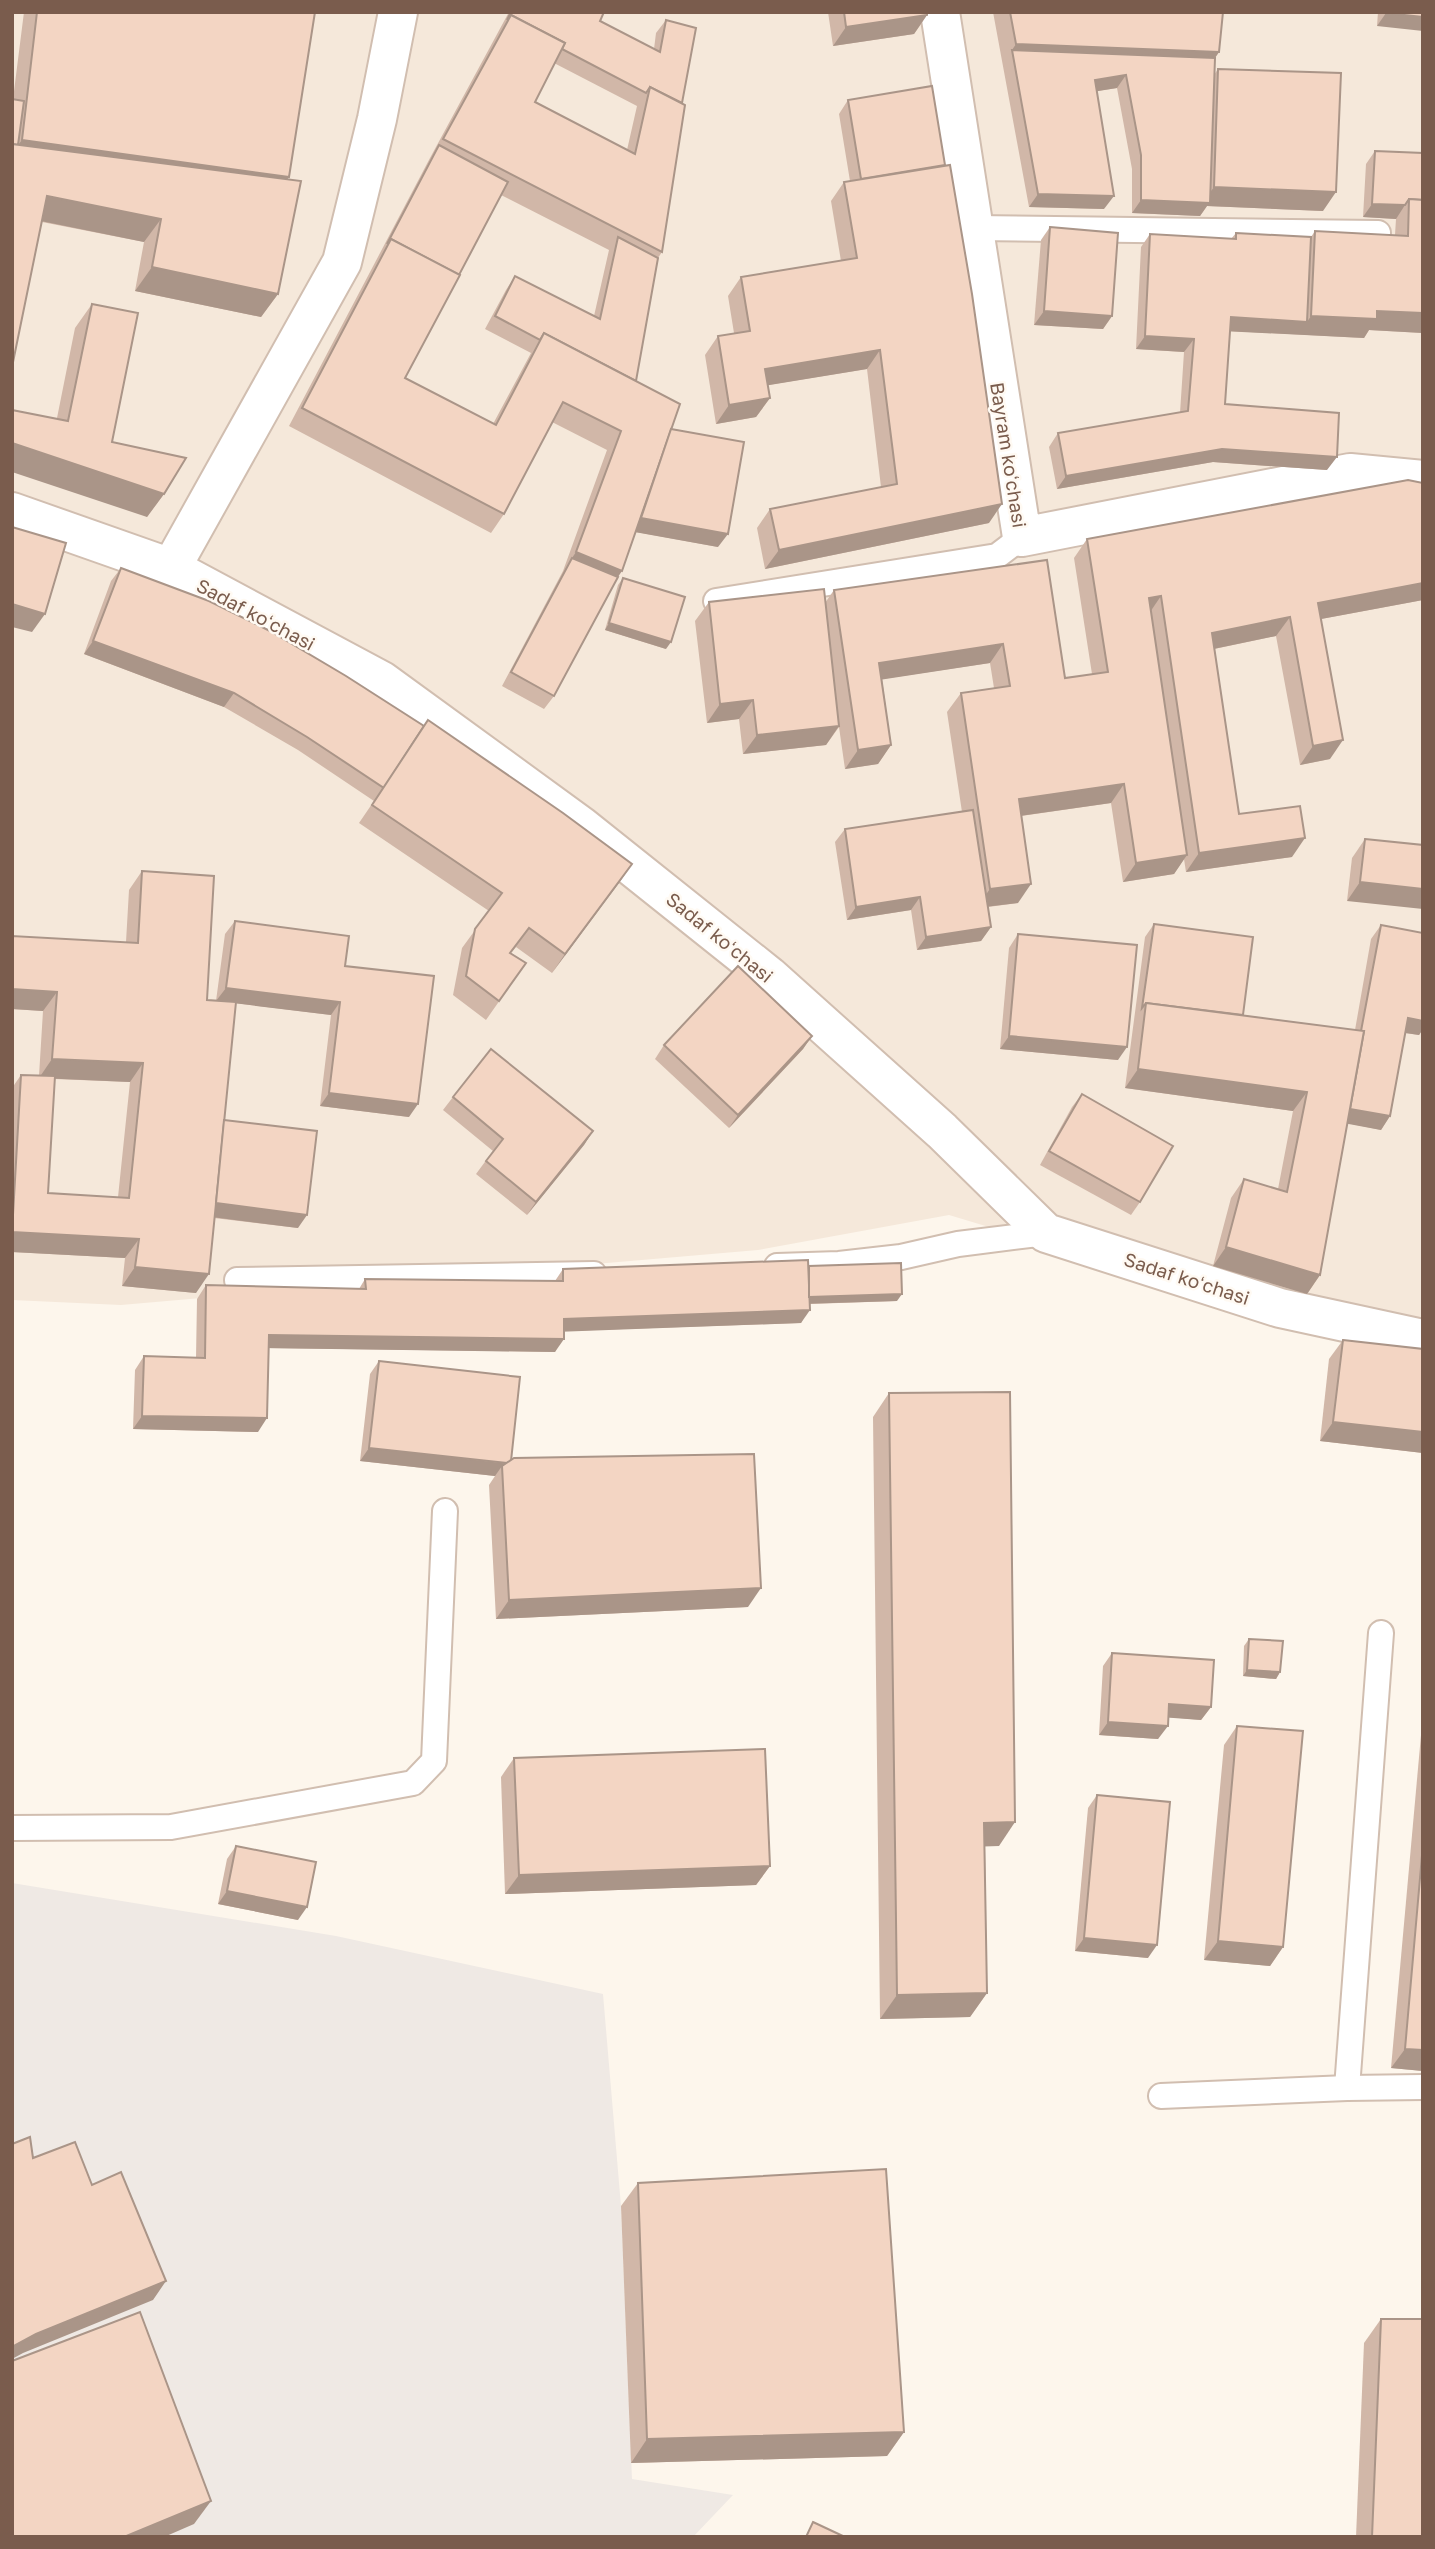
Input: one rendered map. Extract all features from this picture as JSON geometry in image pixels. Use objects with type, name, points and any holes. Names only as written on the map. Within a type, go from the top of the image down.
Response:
[{"type":"street","points":[[172,568],[342,262],[377,119],[398,12]]},
{"type":"street","name":"Bayram koʻchasi","points":[[940,12],[1022,537],[1350,473],[1423,480]]},
{"type":"street","name":"Sadaf koʻchasi","points":[[12,512],[172,568],[382,681],[581,826],[769,976],[942,1131],[1046,1233],[1280,1308],[1423,1339]]},
{"type":"lane","points":[[974,228],[1378,233]]},
{"type":"lane","points":[[716,601],[997,556],[1022,537]]},
{"type":"lane","points":[[758,1267],[839,1264],[901,1257],[958,1244],[1046,1233]]},
{"type":"lane","points":[[237,1280],[624,1273]]},
{"type":"lane","points":[[12,1828],[171,1827],[412,1783],[434,1761],[445,1511]]},
{"type":"lane","points":[[1347,2088],[1381,1633]]},
{"type":"lane","points":[[1161,2096],[1423,2087]]},
{"type":"shaded area","points":[[12,12],[1423,12],[1423,1340],[1274,1313],[949,1215],[758,1250],[121,1305],[12,1300]]},
{"type":"shaded area","points":[[12,1883],[336,1936],[603,1994],[621,2206],[632,2479],[733,2495],[693,2537],[12,2537]]},
{"type":"building","points":[[37,12],[315,12],[289,177],[22,140]]},
{"type":"building","points":[[511,12],[604,12],[600,21],[660,52],[666,20],[696,28],[682,103],[650,87],[646,93],[562,49],[565,43],[511,15],[507,20]]},
{"type":"building","points":[[844,12],[927,12],[927,15],[846,27]]},
{"type":"building","points":[[1010,12],[1223,12],[1219,52],[1016,44]]},
{"type":"building","points":[[1423,12],[1423,17],[1386,13]]},
{"type":"building","points":[[511,15],[565,43],[535,102],[635,154],[650,87],[685,105],[662,252],[443,139]]},
{"type":"building","points":[[1012,50],[1215,58],[1210,203],[1141,200],[1141,155],[1126,75],[1095,80],[1114,196],[1038,194]]},
{"type":"building","points":[[1218,69],[1341,73],[1336,192],[1214,187]]},
{"type":"building","points":[[932,86],[945,165],[861,179],[848,100]]},
{"type":"building","points":[[12,99],[24,101],[18,145],[12,144]]},
{"type":"building","points":[[12,144],[301,181],[278,294],[152,267],[161,219],[47,196],[12,367]]},
{"type":"building","points":[[439,145],[508,182],[459,275],[391,239],[387,244]]},
{"type":"building","points":[[1375,151],[1423,153],[1423,200],[1409,199],[1405,205],[1372,204]]},
{"type":"building","points":[[950,165],[972,294],[1002,504],[779,550],[770,509],[897,484],[880,350],[765,369],[770,398],[729,405],[718,336],[750,331],[741,277],[857,258],[844,182]]},
{"type":"building","points":[[1409,199],[1423,200],[1423,313],[1377,311],[1377,319],[1311,316],[1315,231],[1408,236]]},
{"type":"building","points":[[1050,227],[1118,233],[1112,316],[1044,311]]},
{"type":"building","points":[[1236,233],[1311,237],[1307,322],[1231,317],[1225,404],[1339,413],[1337,457],[1222,449],[1066,476],[1058,433],[1188,411],[1194,339],[1145,336],[1150,234],[1236,239]]},
{"type":"building","points":[[618,237],[658,258],[636,381],[544,333],[540,340],[495,316],[515,276],[600,319]]},
{"type":"building","points":[[391,239],[460,275],[405,378],[496,425],[544,333],[680,404],[622,571],[576,552],[621,431],[563,402],[504,514],[302,408]]},
{"type":"building","points":[[92,304],[138,313],[112,442],[186,458],[164,494],[12,443],[12,410],[68,421]]},
{"type":"building","points":[[671,429],[744,442],[728,534],[641,518]]},
{"type":"building","points":[[1408,480],[1423,483],[1423,583],[1318,603],[1343,740],[1313,746],[1290,617],[1212,633],[1239,814],[1300,806],[1305,838],[1199,853],[1161,596],[1149,598],[1187,855],[1136,863],[1124,784],[1019,799],[1031,884],[990,889],[961,693],[1010,686],[1003,644],[879,663],[891,745],[858,750],[834,590],[1047,560],[1065,678],[1108,672],[1087,539]]},
{"type":"building","points":[[12,527],[66,543],[45,614],[12,604]]},
{"type":"building","points":[[572,558],[618,577],[554,696],[511,672]]},
{"type":"building","points":[[121,568],[209,601],[270,631],[424,726],[384,788],[234,693],[93,641]]},
{"type":"building","points":[[623,578],[685,597],[671,642],[609,623]]},
{"type":"building","points":[[824,589],[839,726],[757,735],[753,700],[720,704],[709,602]]},
{"type":"building","points":[[428,720],[632,864],[565,954],[529,928],[510,953],[526,963],[499,1001],[466,976],[475,929],[502,893],[372,805]]},
{"type":"building","points":[[973,810],[991,927],[926,937],[920,897],[856,907],[845,829]]},
{"type":"building","points":[[1365,839],[1423,845],[1423,889],[1360,882]]},
{"type":"building","points":[[142,871],[214,876],[207,1000],[236,1002],[209,1274],[135,1267],[139,1239],[12,1232],[21,1075],[55,1076],[48,1193],[129,1198],[143,1063],[52,1059],[57,992],[12,989],[12,936],[138,943]]},
{"type":"building","points":[[235,921],[349,936],[345,966],[434,976],[418,1104],[329,1093],[340,1002],[226,988]]},
{"type":"building","points":[[1154,924],[1253,937],[1243,1015],[1146,1003],[1142,1008]]},
{"type":"building","points":[[1381,925],[1423,933],[1423,1021],[1408,1018],[1390,1116],[1350,1109],[1364,1031],[1361,1031]]},
{"type":"building","points":[[1018,934],[1137,945],[1127,1047],[1009,1036]]},
{"type":"building","points":[[738,966],[812,1036],[738,1115],[664,1045]]},
{"type":"building","points":[[1146,1003],[1364,1031],[1320,1275],[1226,1247],[1244,1179],[1287,1192],[1307,1092],[1138,1069]]},
{"type":"building","points":[[491,1049],[593,1131],[536,1202],[486,1161],[503,1139],[453,1097]]},
{"type":"building","points":[[1082,1094],[1173,1146],[1140,1202],[1049,1151]]},
{"type":"building","points":[[224,1120],[317,1131],[307,1215],[216,1203]]},
{"type":"building","points":[[808,1260],[810,1310],[564,1319],[564,1339],[269,1335],[267,1418],[142,1416],[144,1356],[205,1358],[206,1285],[366,1289],[365,1279],[563,1281],[563,1269]]},
{"type":"building","points":[[901,1263],[902,1294],[809,1297],[809,1266]]},
{"type":"building","points":[[1343,1340],[1423,1349],[1423,1432],[1333,1422]]},
{"type":"building","points":[[379,1361],[520,1377],[511,1461],[507,1463],[369,1448]]},
{"type":"building","points":[[1010,1392],[1015,1822],[984,1823],[987,1993],[897,1995],[889,1393]]},
{"type":"building","points":[[754,1454],[761,1588],[509,1600],[502,1466],[514,1458]]},
{"type":"building","points":[[1249,1639],[1283,1641],[1280,1672],[1247,1670]]},
{"type":"building","points":[[1112,1653],[1214,1660],[1211,1707],[1169,1704],[1168,1726],[1108,1722]]},
{"type":"building","points":[[1237,1726],[1303,1731],[1283,1947],[1218,1941]]},
{"type":"building","points":[[765,1749],[770,1866],[519,1875],[514,1758]]},
{"type":"building","points":[[1097,1795],[1170,1802],[1157,1945],[1084,1938]]},
{"type":"building","points":[[1423,1844],[1423,2050],[1405,2049]]},
{"type":"building","points":[[236,1846],[316,1862],[307,1907],[227,1891]]},
{"type":"building","points":[[30,2137],[33,2158],[75,2142],[92,2185],[121,2172],[166,2281],[36,2334],[12,2347],[12,2144]]},
{"type":"building","points":[[886,2169],[904,2432],[647,2439],[638,2183]]},
{"type":"building","points":[[140,2312],[211,2501],[124,2537],[12,2537],[12,2361]]},
{"type":"building","points":[[1381,2319],[1423,2319],[1423,2537],[1372,2537]]},
{"type":"building","points":[[813,2522],[845,2537],[806,2537]]}]
